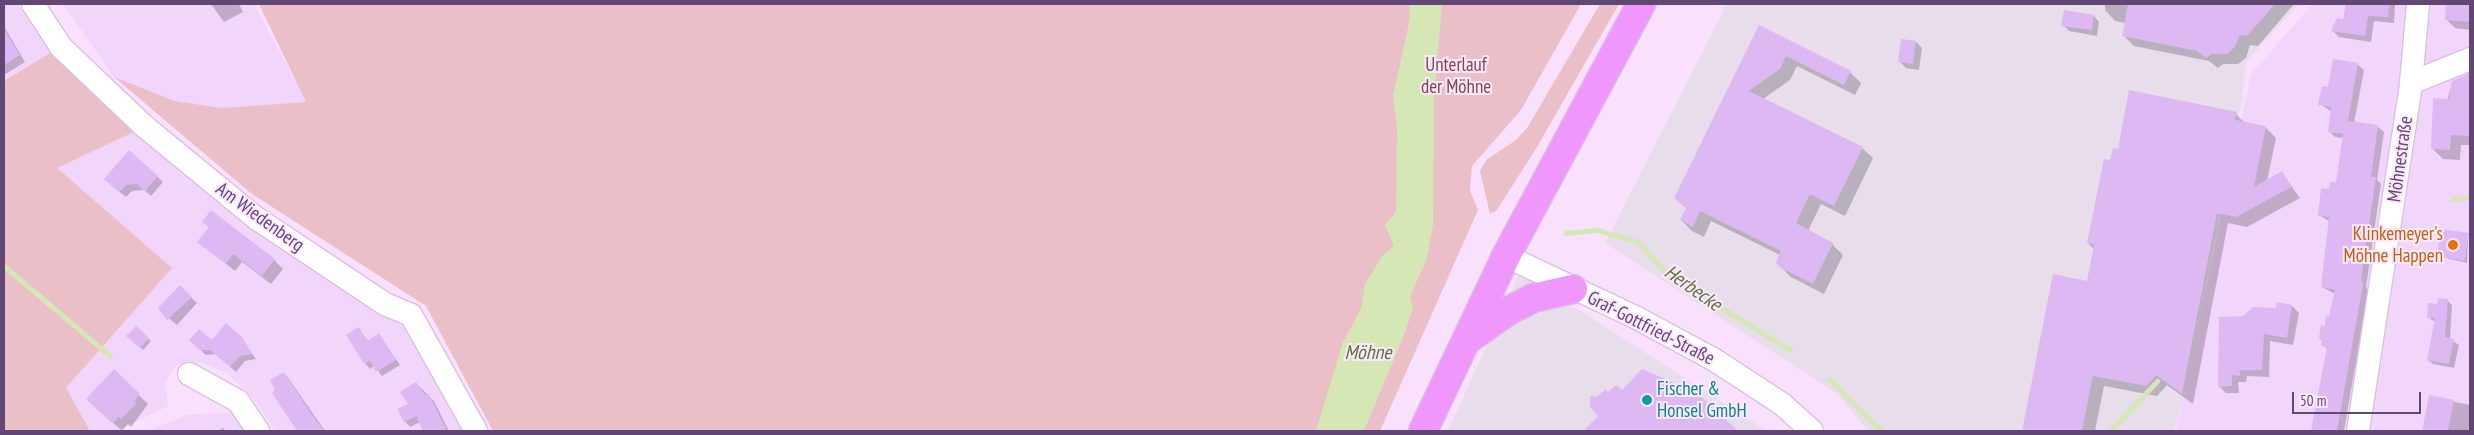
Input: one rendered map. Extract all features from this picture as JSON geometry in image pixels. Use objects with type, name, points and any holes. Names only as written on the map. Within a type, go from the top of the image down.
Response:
[{"type":"main road","points":[[1423,431],[1506,256],[1640,4]]},
{"type":"main road","points":[[1466,341],[1508,310],[1533,298],[1573,289]]},
{"type":"street","name":"Am Wiedenberg","points":[[33,4],[61,46],[144,126],[256,218],[385,304],[411,315],[476,431]]},
{"type":"street","name":"Möhnestraße","points":[[2358,431],[2410,83],[2418,4]]},
{"type":"street","points":[[2410,83],[2470,59]]},
{"type":"street","name":"Graf-Gottfried-Straße","points":[[1506,256],[1635,317],[1713,359],[1782,404],[1812,431]]},
{"type":"street","points":[[189,374],[238,401],[258,431]]},
{"type":"shaded area","points":[[4,4],[18,4],[50,53],[4,81]]},
{"type":"shaded area","points":[[63,4],[254,4],[307,102],[222,108],[175,101],[114,77]]},
{"type":"shaded area","points":[[1727,4],[2299,4],[2246,62],[2242,99],[2186,385],[2174,431],[1868,431],[1838,394],[1605,243]]},
{"type":"shaded area","points":[[2313,4],[2470,4],[2470,431],[2176,431],[2251,74]]},
{"type":"shaded area","points":[[134,132],[362,304],[405,327],[463,431],[275,431],[254,399],[227,373],[200,362],[177,365],[165,382],[168,406],[116,431],[90,431],[66,389],[108,339],[56,168]]},
{"type":"shaded area","points":[[1520,272],[1767,431],[1448,431]]},
{"type":"shaded area","points":[[234,412],[247,431],[147,431],[187,415]]},
{"type":"green space","name":"Unterlauf der Möhne","points":[[259,4],[1581,4],[1521,110],[1472,166],[1470,191],[1478,210],[1380,431],[493,431],[426,306],[252,194],[114,77],[175,101],[222,108],[306,102]]},
{"type":"green space","points":[[1600,4],[1619,4],[1537,147],[1497,210],[1490,214],[1480,171],[1486,160],[1516,140],[1527,128]]},
{"type":"green space","points":[[50,53],[134,132],[57,168],[172,268],[66,388],[90,431],[4,431],[4,81]]},
{"type":"water","name":"Möhne","points":[[1409,4],[1442,4],[1434,97],[1433,225],[1427,258],[1410,297],[1413,308],[1406,330],[1364,431],[1316,431],[1343,342],[1361,309],[1365,284],[1383,255],[1394,246],[1385,225],[1396,212],[1397,127],[1393,96],[1410,18]]},
{"type":"building","points":[[2128,4],[2275,4],[2247,36],[2240,35],[2235,47],[2227,54],[2212,54],[2206,58],[2197,51],[2122,36]]},
{"type":"building","points":[[2346,4],[2389,4],[2388,17],[2368,16],[2365,36],[2331,31],[2337,18],[2343,19]]},
{"type":"building","points":[[2446,4],[2470,4],[2470,22],[2445,20]]},
{"type":"building","points":[[2064,10],[2094,15],[2092,30],[2061,26]]},
{"type":"building","points":[[1759,25],[1851,71],[1844,85],[1786,56],[1780,69],[1749,91],[1863,147],[1834,206],[1810,194],[1796,223],[1833,243],[1813,284],[1779,267],[1776,262],[1781,251],[1700,211],[1693,227],[1680,220],[1686,208],[1674,198]]},
{"type":"building","points":[[4,29],[20,55],[4,65]]},
{"type":"building","points":[[1901,39],[1916,41],[1913,64],[1898,62]]},
{"type":"building","points":[[2333,59],[2358,63],[2348,121],[2378,125],[2371,177],[2376,177],[2361,280],[2363,284],[2337,431],[2311,431],[2327,347],[2321,346],[2322,339],[2319,338],[2321,325],[2325,326],[2326,316],[2329,317],[2335,290],[2321,287],[2329,217],[2318,216],[2321,188],[2329,189],[2330,182],[2336,182],[2343,134],[2328,132],[2331,107],[2318,105],[2322,86],[2328,87]]},
{"type":"building","points":[[2470,73],[2470,136],[2451,135],[2450,150],[2431,149],[2433,98],[2449,99],[2452,81]]},
{"type":"building","points":[[2129,90],[2237,112],[2235,120],[2266,126],[2254,187],[2282,171],[2291,187],[2236,217],[2217,213],[2182,394],[2156,375],[2146,386],[2093,376],[2082,431],[2022,431],[2053,274],[2087,281],[2094,245],[2087,243],[2104,159],[2110,160],[2113,148],[2118,149]]},
{"type":"building","points":[[129,150],[158,176],[145,191],[137,184],[126,185],[119,192],[104,179]]},
{"type":"building","points":[[211,210],[275,259],[262,276],[233,254],[226,264],[197,242],[209,227],[202,222]]},
{"type":"building","name":"Klinkemeyer's Möhne Happen","points":[[2441,229],[2469,233],[2465,261],[2437,256]]},
{"type":"building","points":[[180,285],[192,297],[167,320],[158,308]]},
{"type":"building","points":[[2438,298],[2448,299],[2445,337],[2454,339],[2449,364],[2427,360],[2435,318],[2427,318],[2428,303],[2437,304]]},
{"type":"building","points":[[2277,302],[2292,305],[2287,338],[2264,334],[2262,370],[2240,370],[2240,376],[2232,375],[2232,386],[2218,387],[2219,317],[2243,316],[2253,307],[2276,308]]},
{"type":"building","points":[[226,323],[242,337],[252,354],[240,356],[230,367],[210,350],[200,350],[189,340],[199,329],[212,340]]},
{"type":"building","points":[[136,326],[149,338],[140,348],[126,336]]},
{"type":"building","points":[[359,327],[367,341],[379,333],[396,360],[376,372],[370,361],[364,364],[346,335]]},
{"type":"building","points":[[114,369],[140,394],[134,401],[137,403],[121,419],[119,417],[112,423],[86,399]]},
{"type":"building","name":"Fischer & Honsel GmbH","points":[[1642,369],[1697,393],[1738,431],[1583,431],[1598,416],[1590,407],[1590,396],[1596,397],[1606,389],[1608,392],[1616,385],[1622,390]]},
{"type":"building","points":[[284,372],[324,431],[297,431],[272,393],[275,390],[270,380]]},
{"type":"building","points":[[416,382],[425,395],[429,394],[447,431],[423,431],[416,416],[404,422],[397,409],[408,404],[400,392]]},
{"type":"building","points":[[2429,395],[2454,400],[2448,431],[2422,431]]},
{"type":"waterway","points":[[2452,199],[2470,197]]},
{"type":"waterway","name":"Herbecke","points":[[1566,233],[1597,230],[1638,242],[1669,276],[1790,350]]},
{"type":"waterway","points":[[4,266],[110,356]]},
{"type":"waterway","name":"Herbecke","points":[[1829,379],[1882,431]]},
{"type":"waterway","name":"Herbecke","points":[[2110,431],[2157,381]]},
{"type":"place","name":"Klinkemeyer's Möhne Happen","points":[[2453,245]]},
{"type":"place","name":"Fischer & Honsel GmbH","points":[[1647,400]]}]
